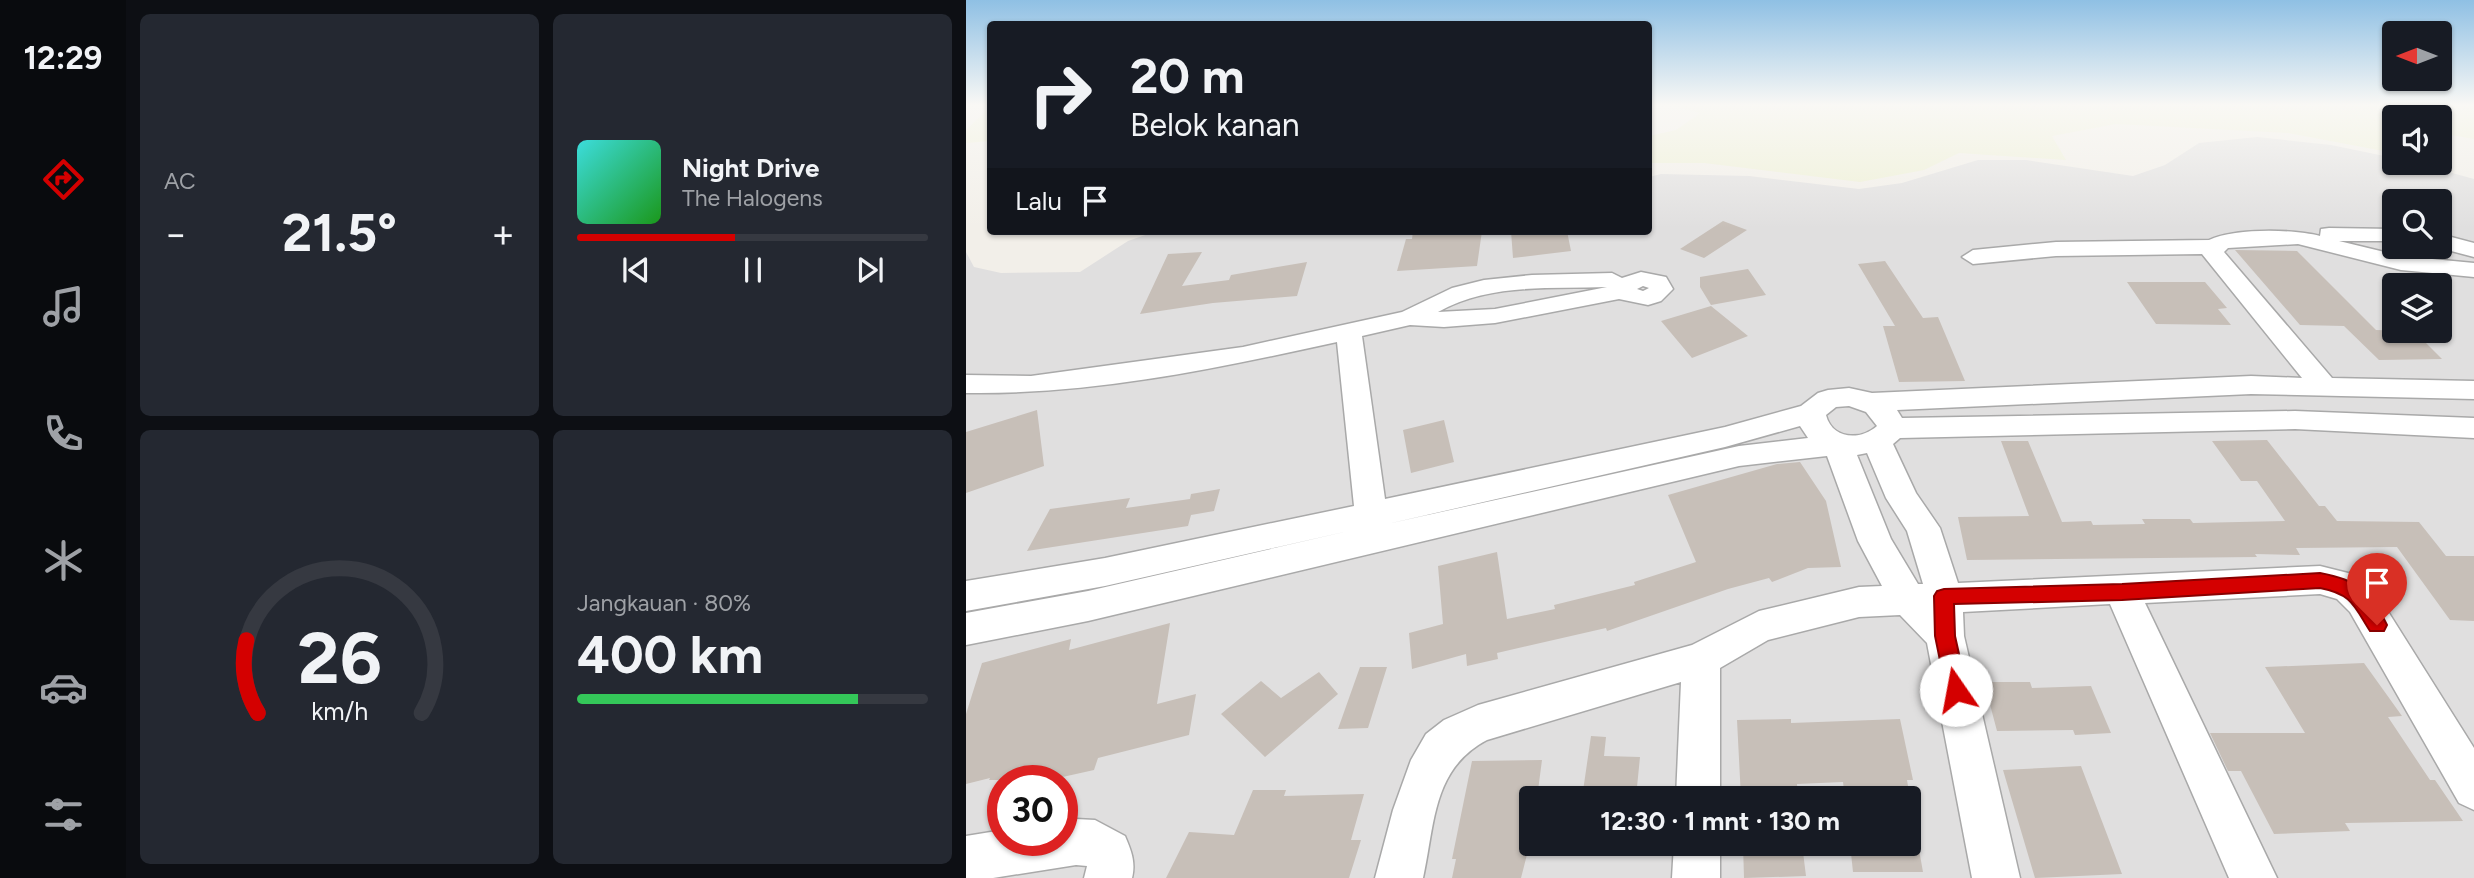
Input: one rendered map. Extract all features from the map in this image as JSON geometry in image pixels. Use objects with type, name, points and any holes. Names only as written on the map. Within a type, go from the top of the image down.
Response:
[{"type":"street","points":[[1973,257],[2056,249],[2213,247],[2223,242],[2333,234],[2382,235]]},
{"type":"street","points":[[2298,237],[2401,263],[2474,270]]},
{"type":"street","points":[[2452,244],[2474,250]]},
{"type":"street","points":[[2213,247],[2214,253],[2323,385]]},
{"type":"street","points":[[966,384],[1031,385],[1095,378],[1242,355],[1410,318],[1444,320],[1485,317],[1592,290],[1630,285]]},
{"type":"street","points":[[1349,332],[1370,528]]},
{"type":"street","points":[[966,629],[1088,607],[1370,528],[1811,413],[1821,402],[1838,397],[1872,402],[2251,385],[2474,390]]},
{"type":"street","points":[[1872,402],[1882,410],[1884,435],[1902,498],[1923,528],[1945,616],[1996,878]]},
{"type":"street","points":[[1811,413],[1815,429],[1838,444],[1875,541],[1907,597]]},
{"type":"street","points":[[966,596],[1370,528],[1739,456],[1838,444],[1884,435],[2295,420],[2474,428]]},
{"type":"street","points":[[1399,878],[1429,770],[1440,749],[1456,735],[1478,724],[1701,659],[1759,627],[1860,602],[1907,597],[1945,616],[2122,592],[2320,580],[2344,585],[2363,602],[2474,788]]},
{"type":"street","points":[[2122,592],[2253,878]]},
{"type":"street","points":[[1698,786],[1701,659]]},
{"type":"street","points":[[966,859],[1054,843],[1095,843],[1108,852],[1111,868],[1108,878]]},
{"type":"street","points":[[1696,878],[1697,856]]},
{"type":"shaded area","points":[[2194,146],[2336,146],[2382,156],[2382,175],[2452,173],[2474,179],[2474,878],[966,878],[966,252],[974,267],[1001,273],[1080,272],[1128,241],[1145,235],[1652,235],[1652,176],[1661,174],[1749,176],[1859,189],[1902,183],[1978,160],[2026,160],[2133,176],[2165,165]]},
{"type":"green space","points":[[1652,146],[2058,146],[2066,160],[1959,153],[1924,170],[1860,182],[1704,163],[1652,163]]},
{"type":"green space","points":[[2357,146],[2382,146],[2382,151]]},
{"type":"building","points":[[1723,221],[1747,230],[1704,258],[1680,249]]},
{"type":"building","points":[[1412,235],[1481,235],[1477,266],[1397,271],[1406,239],[1412,239]]},
{"type":"building","points":[[1511,235],[1568,235],[1571,251],[1513,258]]},
{"type":"building","points":[[2235,250],[2297,251],[2376,330],[2382,330],[2382,343],[2426,343],[2442,359],[2379,360],[2344,326],[2300,325]]},
{"type":"building","points":[[1202,252],[1182,286],[1229,280],[1231,275],[1307,262],[1297,296],[1213,303],[1140,314],[1168,254]]},
{"type":"building","points":[[1885,261],[1923,318],[1938,317],[1965,381],[1899,382],[1883,326],[1895,326],[1858,264]]},
{"type":"building","points":[[1748,269],[1766,295],[1711,305],[1700,287],[1700,277]]},
{"type":"building","points":[[2127,282],[2205,282],[2227,308],[2218,309],[2231,325],[2156,324]]},
{"type":"building","points":[[1711,306],[1748,336],[1692,358],[1661,321]]},
{"type":"building","points":[[1037,410],[1044,466],[966,493],[966,432]]},
{"type":"building","points":[[1444,420],[1454,462],[1411,473],[1403,430]]},
{"type":"building","points":[[2267,440],[2319,506],[2325,506],[2337,521],[2419,522],[2446,556],[2474,556],[2474,621],[2450,620],[2397,547],[2296,548],[2300,555],[2255,554],[2257,557],[1967,560],[1958,517],[2029,516],[2001,441],[2028,441],[2062,522],[2091,521],[2093,525],[2145,524],[2142,519],[2190,519],[2193,523],[2285,521],[2257,481],[2241,481],[2212,441]]},
{"type":"building","points":[[1800,462],[1826,501],[1841,567],[1808,568],[1772,582],[1769,578],[1728,589],[1607,631],[1606,628],[1497,653],[1498,659],[1467,666],[1466,654],[1412,669],[1409,633],[1443,624],[1438,566],[1497,552],[1507,619],[1555,609],[1554,605],[1635,585],[1634,582],[1696,562],[1668,495],[1777,464]]},
{"type":"building","points":[[1220,489],[1214,511],[1191,515],[1188,526],[1027,551],[1050,509],[1130,498],[1126,508],[1190,499],[1191,494]]},
{"type":"building","points":[[1170,623],[1157,704],[1196,694],[1189,735],[1098,758],[1094,770],[1078,774],[1078,765],[987,765],[987,779],[966,784],[966,714],[982,663],[1071,639],[1069,650]]},
{"type":"building","points":[[2364,663],[2402,716],[2388,717],[2430,780],[2435,780],[2463,821],[2345,823],[2350,831],[2274,834],[2241,771],[2228,771],[2210,733],[2305,733],[2265,667]]},
{"type":"building","points":[[1360,667],[1387,667],[1368,728],[1338,729]]},
{"type":"building","points":[[1319,672],[1338,694],[1265,757],[1221,714],[1261,681],[1281,698]]},
{"type":"building","points":[[1984,682],[2030,682],[2032,688],[2091,686],[2111,733],[2075,735],[2073,730],[1997,731]]},
{"type":"building","points":[[1791,719],[1791,723],[1900,719],[1913,780],[1907,780],[1908,786],[1844,786],[1843,782],[1797,786],[1740,786],[1737,720]]},
{"type":"building","points":[[1591,736],[1606,737],[1604,756],[1640,757],[1637,786],[1584,786]]},
{"type":"building","points":[[1542,760],[1539,786],[1519,786],[1519,856],[1527,856],[1521,878],[1452,878],[1456,859],[1452,859],[1472,761]]},
{"type":"building","points":[[2081,766],[2122,874],[2035,878],[2003,770]]},
{"type":"building","points":[[1253,790],[1286,790],[1284,796],[1364,794],[1351,840],[1361,840],[1349,878],[1166,878],[1189,832],[1234,835]]},
{"type":"building","points":[[1743,856],[1804,856],[1806,876],[1744,878]]},
{"type":"building","points":[[1851,856],[1920,856],[1923,872],[1853,872]]},
{"type":"route","points":[[1956,690],[1945,636],[1944,596],[2122,592],[2320,580],[2344,585],[2356,593],[2377,625]]}]
